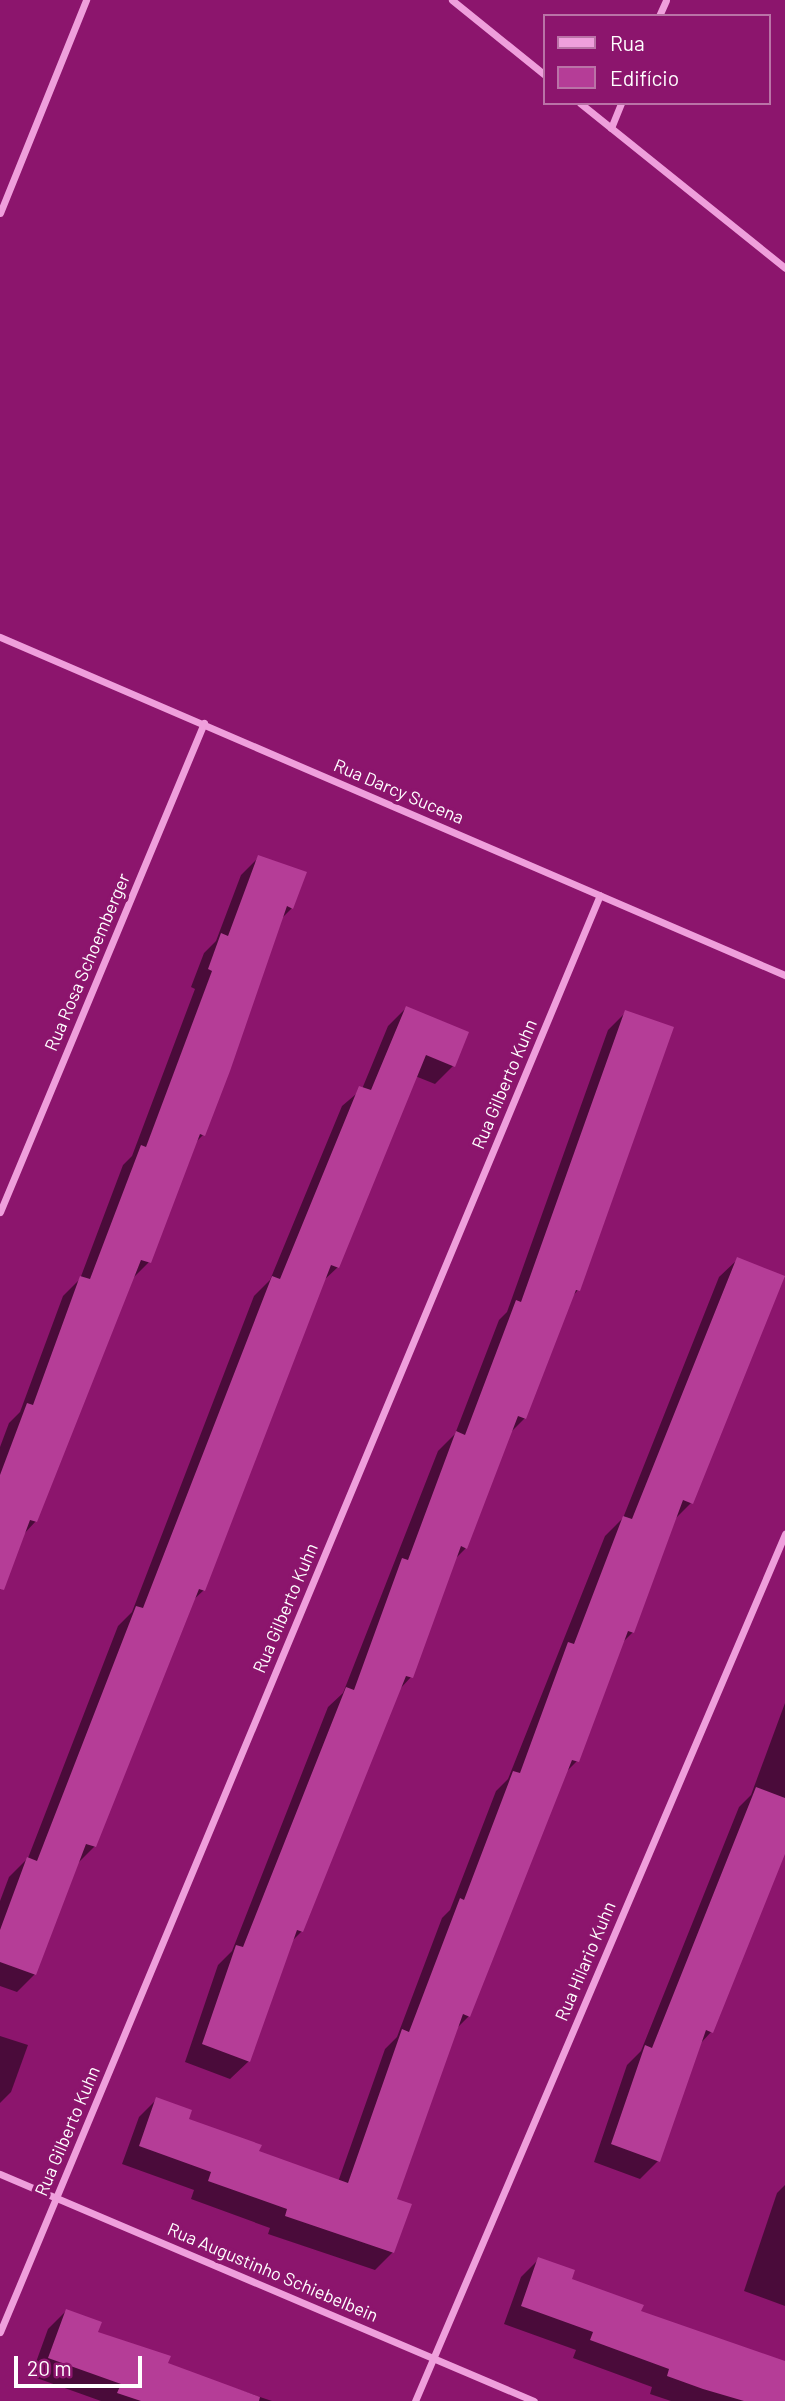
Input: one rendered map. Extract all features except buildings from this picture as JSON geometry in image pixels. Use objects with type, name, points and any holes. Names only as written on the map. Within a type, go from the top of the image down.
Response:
[{"type":"street","points":[[0,213],[86,0]]},
{"type":"street","points":[[452,0],[544,74]]},
{"type":"street","points":[[582,105],[785,268]]},
{"type":"street","points":[[611,128],[620,105]]},
{"type":"street","name":"Rua Darcy Sucena","points":[[0,637],[785,975]]},
{"type":"street","name":"Rua Rosa Schoemberger","points":[[0,1212],[204,723]]},
{"type":"street","name":"Rua Gilberto Kuhn","points":[[0,2332],[600,895]]},
{"type":"street","name":"Rua Hilario Kuhn","points":[[415,2401],[785,1534]]},
{"type":"street","name":"Rua Augustinho Schiebelbein","points":[[0,2174],[534,2401]]}]
